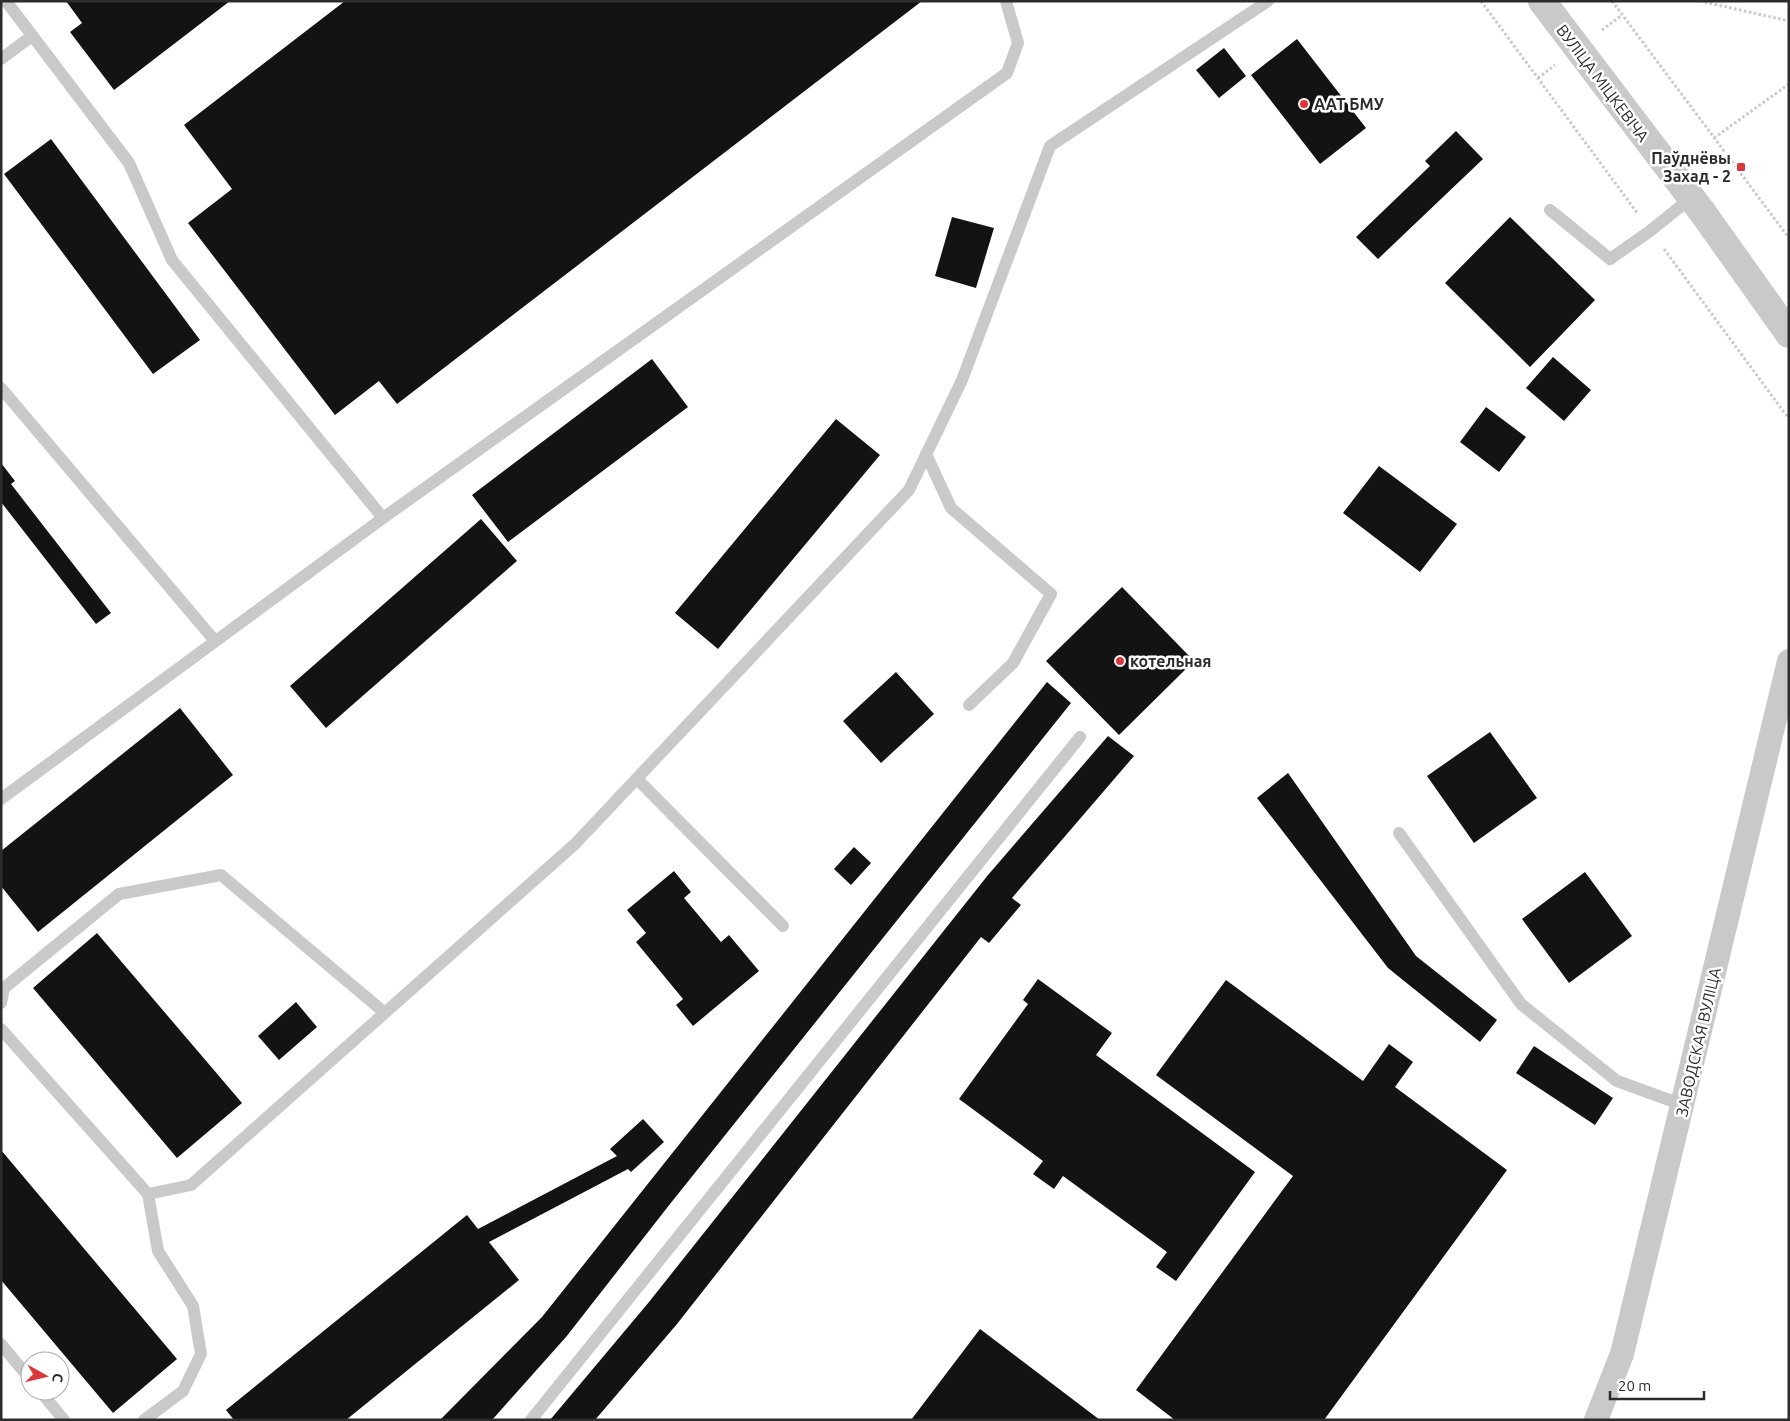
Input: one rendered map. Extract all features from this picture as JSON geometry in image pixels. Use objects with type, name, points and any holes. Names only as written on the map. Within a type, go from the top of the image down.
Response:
[{"type":"street","name":"ВУЛІЦА МІЦКЕВІЧА","points":[[1542,1],[1691,198],[1789,334]]},
{"type":"street","name":"ЗАВОДСКАЯ ВУЛІЦА","points":[[1596,1420],[1622,1354],[1789,661]]},
{"type":"lane","points":[[6,1],[129,163],[172,260],[383,518]]},
{"type":"lane","points":[[1,799],[383,518],[1007,73],[1018,43],[1006,1]]},
{"type":"lane","points":[[148,1194],[192,1185],[575,844],[909,490],[962,380],[1050,146],[1268,1]]},
{"type":"lane","points":[[1,59],[32,36]]},
{"type":"lane","points":[[1550,210],[1610,258],[1650,231],[1691,198]]},
{"type":"lane","points":[[1,388],[216,641]]},
{"type":"lane","points":[[926,454],[951,508],[1051,594],[1013,662],[969,705]]},
{"type":"lane","points":[[531,1420],[1080,737]]},
{"type":"lane","points":[[637,779],[783,926]]},
{"type":"lane","points":[[1399,833],[1521,1004],[1617,1081],[1683,1105]]},
{"type":"lane","points":[[1,1003],[4,988],[119,894],[221,875],[385,1014]]},
{"type":"lane","points":[[1,1029],[148,1194],[158,1251],[193,1306],[201,1354],[182,1390],[144,1420]]},
{"type":"lane","points":[[1,1344],[20,1367]]},
{"type":"lane","points":[[48,1401],[64,1420]]},
{"type":"path","points":[[1481,1],[1538,78]]},
{"type":"path","points":[[1612,1],[1789,238]]},
{"type":"path","points":[[1700,1],[1789,21]]},
{"type":"path","points":[[1714,138],[1789,84]]},
{"type":"building","points":[[66,1],[230,1],[114,90],[70,32],[82,23]]},
{"type":"building","points":[[345,1],[922,1],[397,404],[379,381],[335,415],[188,223],[232,189],[184,125]]},
{"type":"building","points":[[1297,39],[1366,128],[1320,164],[1251,75]]},
{"type":"building","points":[[1224,48],[1246,76],[1219,98],[1196,70]]},
{"type":"building","points":[[1456,131],[1483,159],[1378,259],[1356,237],[1430,166],[1425,161]]},
{"type":"building","points":[[51,139],[200,340],[153,374],[4,174]]},
{"type":"building","points":[[952,217],[994,228],[976,288],[935,276]]},
{"type":"building","points":[[1510,217],[1595,300],[1530,367],[1445,283]]},
{"type":"building","points":[[1553,357],[1591,390],[1564,421],[1526,388]]},
{"type":"building","points":[[652,359],[688,407],[508,542],[472,495]]},
{"type":"building","points":[[1486,407],[1526,437],[1499,472],[1460,442]]},
{"type":"building","points":[[836,419],[880,455],[718,649],[675,613]]},
{"type":"building","points":[[1,463],[15,481],[11,484],[111,613],[96,624],[1,502]]},
{"type":"building","points":[[1379,466],[1457,524],[1420,572],[1343,513]]},
{"type":"building","points":[[481,519],[517,561],[326,728],[290,686]]},
{"type":"building","name":"котельная","points":[[1122,587],[1194,661],[1119,735],[1046,661]]},
{"type":"building","points":[[896,672],[934,714],[881,763],[843,721]]},
{"type":"building","points":[[1047,682],[1071,703],[670,1204],[566,1337],[492,1420],[440,1420],[542,1317]]},
{"type":"building","points":[[180,708],[233,775],[38,932],[1,886],[1,851]]},
{"type":"building","points":[[1490,732],[1537,798],[1474,843],[1427,776]]},
{"type":"building","points":[[1108,736],[1134,756],[1012,898],[1021,905],[989,943],[981,937],[677,1324],[595,1420],[550,1420],[649,1302],[988,875]]},
{"type":"building","points":[[1288,773],[1416,956],[1497,1020],[1480,1042],[1388,968],[1257,798]]},
{"type":"building","points":[[854,847],[871,863],[851,885],[834,869]]},
{"type":"building","points":[[674,871],[691,892],[684,898],[721,942],[729,935],[759,971],[693,1026],[676,1005],[683,999],[636,942],[646,933],[627,910]]},
{"type":"building","points":[[1585,872],[1632,936],[1569,983],[1522,919]]},
{"type":"building","points":[[97,933],[242,1103],[177,1158],[33,988]]},
{"type":"building","points":[[1038,979],[1112,1033],[1096,1055],[1255,1172],[1176,1281],[1156,1267],[1167,1252],[1063,1176],[1054,1189],[1033,1174],[1043,1161],[959,1099],[1028,1004],[1023,1000]]},
{"type":"building","points":[[1226,980],[1363,1081],[1389,1044],[1413,1062],[1395,1087],[1507,1170],[1324,1420],[1175,1420],[1136,1390],[1293,1176],[1156,1075]]},
{"type":"building","points":[[296,1002],[317,1027],[279,1060],[258,1036]]},
{"type":"building","points":[[1534,1046],[1613,1098],[1595,1125],[1516,1073]]},
{"type":"building","points":[[643,1119],[664,1142],[631,1172],[628,1169],[489,1242],[519,1280],[346,1420],[234,1420],[226,1410],[467,1215],[478,1229],[617,1156],[610,1149]]},
{"type":"building","points":[[1,1150],[177,1359],[113,1413],[70,1362],[70,1351],[61,1351],[1,1280]]},
{"type":"building","points":[[980,1329],[1100,1420],[911,1420]]},
{"type":"place","name":"ААТ БМУ","points":[[1304,104]]},
{"type":"place","name":"Паўднёвы Захад - 2","points":[[1741,167]]},
{"type":"place","name":"котельная","points":[[1120,661]]}]
